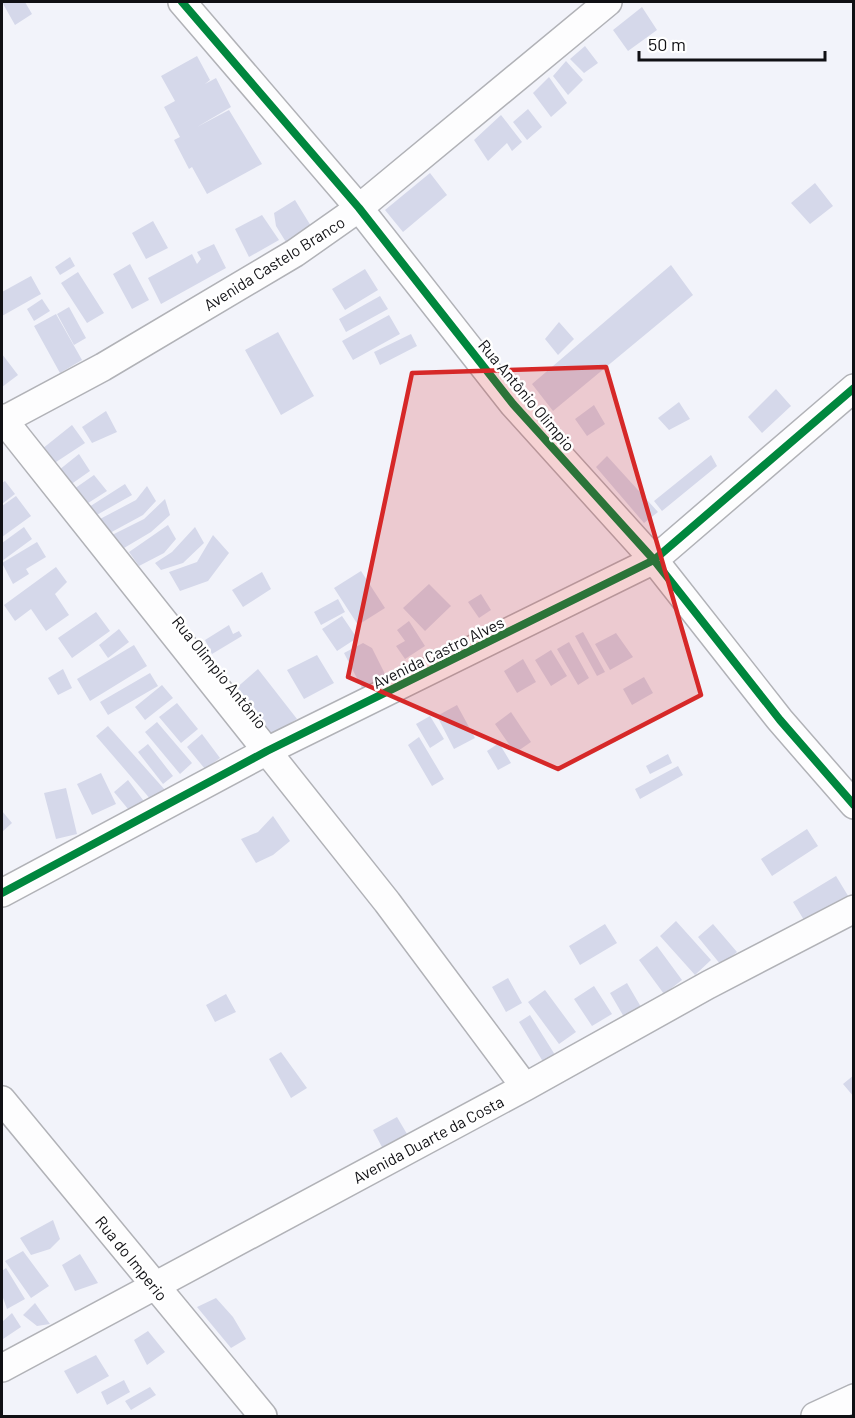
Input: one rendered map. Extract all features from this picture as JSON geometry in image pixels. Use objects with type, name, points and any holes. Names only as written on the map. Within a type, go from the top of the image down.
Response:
[{"type":"street","name":"Rua Antônio Olimpio","points":[[182,2],[359,208],[513,404],[654,560],[780,720],[854,805]]},
{"type":"street","name":"Avenida Castelo Branco","points":[[2,420],[103,367],[295,253],[359,208],[608,2]]},
{"type":"street","name":"Avenida Castro Alves","points":[[2,893],[267,752],[654,560],[854,388]]},
{"type":"street","name":"Rua Olimpio Antônio","points":[[2,420],[387,902],[525,1086]]},
{"type":"street","name":"Avenida Duarte da Costa","points":[[2,1368],[708,985],[854,909]]},
{"type":"street","name":"Rua do Imperio","points":[[2,1100],[262,1416]]},
{"type":"street","points":[[815,1416],[854,1398]]},
{"type":"highlighted area","points":[[606,367],[701,695],[558,769],[348,677],[412,373]]},
{"type":"building","points":[[2,2],[25,2],[32,14],[15,25]]},
{"type":"building","points":[[642,7],[657,30],[628,51],[613,30]]},
{"type":"building","points":[[585,46],[598,63],[584,73],[570,59]]},
{"type":"building","points":[[197,56],[210,80],[205,84],[216,78],[231,107],[197,127],[229,110],[262,164],[207,194],[192,167],[189,169],[174,140],[180,137],[164,107],[175,101],[161,76]]},
{"type":"building","points":[[566,61],[583,80],[568,95],[553,76]]},
{"type":"building","points":[[549,77],[567,103],[551,117],[533,93]]},
{"type":"building","points":[[528,109],[542,127],[527,140],[513,122]]},
{"type":"building","points":[[501,115],[522,142],[512,151],[507,143],[488,161],[474,140]]},
{"type":"building","points":[[430,173],[447,195],[403,232],[385,210]]},
{"type":"building","points":[[815,183],[833,206],[810,224],[791,203]]},
{"type":"building","points":[[295,200],[314,231],[289,247],[276,226],[274,213]]},
{"type":"building","points":[[262,215],[279,240],[249,257],[235,229]]},
{"type":"building","points":[[153,221],[168,248],[146,259],[132,233]]},
{"type":"building","points":[[214,244],[226,268],[161,304],[148,278],[192,254],[197,264],[201,259],[197,252]]},
{"type":"building","points":[[70,257],[75,266],[60,275],[55,267]]},
{"type":"building","points":[[130,264],[149,300],[132,309],[113,274]]},
{"type":"building","points":[[671,265],[693,295],[553,411],[532,384]]},
{"type":"building","points":[[365,269],[378,290],[345,310],[332,289]]},
{"type":"building","points":[[78,272],[104,313],[87,323],[61,283]]},
{"type":"building","points":[[31,276],[41,294],[2,316],[2,292]]},
{"type":"building","points":[[380,296],[388,309],[346,332],[339,319]]},
{"type":"building","points":[[42,299],[50,311],[34,321],[27,309]]},
{"type":"building","points":[[69,307],[86,338],[74,345],[57,314]]},
{"type":"building","points":[[56,314],[82,360],[60,373],[34,326]]},
{"type":"building","points":[[389,315],[400,334],[353,360],[342,341]]},
{"type":"building","points":[[559,322],[574,339],[558,355],[545,339]]},
{"type":"building","points":[[278,332],[314,396],[281,415],[245,350]]},
{"type":"building","points":[[411,334],[417,346],[380,365],[374,352]]},
{"type":"building","points":[[2,354],[18,375],[2,387]]},
{"type":"building","points":[[776,389],[791,406],[762,433],[748,417]]},
{"type":"building","points":[[679,402],[690,419],[669,430],[658,418]]},
{"type":"building","points":[[594,405],[605,424],[587,436],[575,419]]},
{"type":"building","points":[[106,411],[117,432],[92,443],[82,427]]},
{"type":"building","points":[[72,425],[85,443],[53,464],[42,449]]},
{"type":"building","points":[[79,454],[90,471],[70,485],[59,470]]},
{"type":"building","points":[[711,455],[717,466],[662,511],[654,501]]},
{"type":"building","points":[[607,456],[658,512],[644,523],[596,467]]},
{"type":"building","points":[[94,475],[107,491],[85,505],[74,489]]},
{"type":"building","points":[[5,481],[15,494],[2,504],[2,483]]},
{"type":"building","points":[[125,484],[132,495],[95,516],[89,507]]},
{"type":"building","points":[[147,486],[156,501],[143,515],[108,534],[100,519],[136,500]]},
{"type":"building","points":[[16,496],[31,516],[2,537],[2,506]]},
{"type":"building","points":[[165,499],[170,515],[151,532],[119,551],[110,536],[144,519]]},
{"type":"building","points":[[168,525],[176,539],[164,553],[139,566],[129,552]]},
{"type":"building","points":[[24,527],[32,539],[2,561],[2,543]]},
{"type":"building","points":[[195,527],[204,543],[183,563],[161,570],[155,563],[172,552]]},
{"type":"building","points":[[213,535],[229,553],[208,581],[180,591],[169,572],[197,562]]},
{"type":"building","points":[[37,542],[46,557],[26,569],[29,574],[13,584],[2,563]]},
{"type":"building","points":[[56,567],[67,582],[55,594],[69,615],[46,631],[31,609],[15,621],[4,605]]},
{"type":"building","points":[[361,571],[385,608],[358,625],[334,588]]},
{"type":"building","points":[[262,572],[271,589],[243,607],[232,590]]},
{"type":"building","points":[[429,584],[451,606],[425,631],[403,608]]},
{"type":"building","points":[[481,594],[491,610],[479,618],[468,602]]},
{"type":"building","points":[[338,599],[345,612],[321,625],[314,612]]},
{"type":"building","points":[[96,612],[110,631],[72,658],[58,638]]},
{"type":"building","points":[[342,616],[357,638],[337,651],[322,629]]},
{"type":"building","points":[[409,621],[425,646],[405,659],[396,646],[405,641],[397,630]]},
{"type":"building","points":[[229,625],[233,634],[239,631],[242,636],[212,654],[205,640]]},
{"type":"building","points":[[119,629],[129,642],[108,658],[99,645]]},
{"type":"building","points":[[583,632],[605,672],[597,676],[575,636]]},
{"type":"building","points":[[616,633],[633,657],[610,670],[595,644]]},
{"type":"building","points":[[569,642],[589,678],[578,685],[557,649]]},
{"type":"building","points":[[363,643],[372,648],[386,676],[362,688],[344,653]]},
{"type":"building","points":[[134,645],[147,666],[90,701],[77,679]]},
{"type":"building","points":[[551,650],[567,676],[551,686],[535,660]]},
{"type":"building","points":[[317,655],[334,683],[304,699],[287,670]]},
{"type":"building","points":[[523,659],[536,682],[517,693],[504,671]]},
{"type":"building","points":[[63,669],[72,688],[58,695],[48,678]]},
{"type":"building","points":[[258,669],[297,719],[271,735],[234,690]]},
{"type":"building","points":[[150,673],[158,686],[108,715],[100,702]]},
{"type":"building","points":[[644,677],[653,693],[632,705],[623,689]]},
{"type":"building","points":[[162,685],[173,698],[145,720],[135,707]]},
{"type":"building","points":[[177,703],[198,729],[181,743],[159,717]]},
{"type":"building","points":[[457,705],[475,738],[454,749],[437,716]]},
{"type":"building","points":[[511,712],[531,742],[515,753],[495,724]]},
{"type":"building","points":[[430,716],[444,739],[430,748],[416,724]]},
{"type":"building","points":[[157,722],[192,763],[180,774],[145,732]]},
{"type":"building","points":[[108,726],[165,790],[152,801],[96,736]]},
{"type":"building","points":[[202,734],[220,758],[205,769],[187,747]]},
{"type":"building","points":[[419,737],[444,779],[432,786],[408,745]]},
{"type":"building","points":[[499,743],[511,763],[498,770],[487,751]]},
{"type":"building","points":[[148,744],[173,776],[163,784],[138,752]]},
{"type":"building","points":[[668,754],[672,763],[650,774],[646,766]]},
{"type":"building","points":[[678,766],[683,775],[640,799],[635,789]]},
{"type":"building","points":[[101,773],[116,804],[92,815],[77,784]]},
{"type":"building","points":[[128,780],[146,804],[133,815],[114,792]]},
{"type":"building","points":[[66,788],[77,834],[56,839],[44,793]]},
{"type":"building","points":[[2,811],[12,823],[2,832]]},
{"type":"building","points":[[273,816],[290,841],[273,855],[256,863],[241,839],[258,832]]},
{"type":"building","points":[[807,829],[818,846],[772,876],[761,859]]},
{"type":"building","points":[[836,876],[850,899],[807,925],[793,902]]},
{"type":"building","points":[[676,921],[711,960],[695,975],[660,936]]},
{"type":"building","points":[[605,924],[617,943],[580,965],[569,946]]},
{"type":"building","points":[[713,924],[737,952],[721,965],[698,937]]},
{"type":"building","points":[[657,946],[682,980],[664,994],[639,960]]},
{"type":"building","points":[[508,978],[522,1003],[506,1012],[492,987]]},
{"type":"building","points":[[627,983],[641,1007],[624,1017],[610,993]]},
{"type":"building","points":[[594,986],[612,1014],[592,1026],[574,999]]},
{"type":"building","points":[[545,990],[576,1032],[559,1044],[528,1002]]},
{"type":"building","points":[[226,994],[236,1012],[215,1022],[206,1005]]},
{"type":"building","points":[[530,1015],[557,1058],[545,1065],[519,1022]]},
{"type":"building","points":[[281,1052],[307,1088],[291,1098],[269,1059]]},
{"type":"building","points":[[854,1075],[854,1097],[843,1084]]},
{"type":"building","points":[[397,1117],[407,1134],[383,1149],[373,1130]]},
{"type":"building","points":[[53,1220],[60,1239],[50,1249],[31,1255],[20,1238]]},
{"type":"building","points":[[23,1251],[49,1286],[31,1298],[5,1261]]},
{"type":"building","points":[[80,1254],[98,1283],[75,1291],[62,1265]]},
{"type":"building","points":[[6,1268],[25,1299],[7,1309],[2,1295],[2,1271]]},
{"type":"building","points":[[216,1298],[233,1317],[246,1339],[231,1348],[197,1307]]},
{"type":"building","points":[[35,1303],[50,1324],[37,1326],[23,1315]]},
{"type":"building","points":[[12,1313],[21,1327],[3,1339],[2,1322]]},
{"type":"building","points":[[148,1331],[165,1352],[147,1365],[134,1340]]},
{"type":"building","points":[[96,1355],[109,1376],[77,1394],[64,1371]]},
{"type":"building","points":[[124,1380],[130,1392],[107,1405],[101,1392]]},
{"type":"building","points":[[150,1387],[156,1395],[131,1410],[125,1401]]},
{"type":"cycle path","points":[[182,2],[359,208],[513,404],[654,560],[780,720],[854,805]]},
{"type":"cycle path","points":[[2,893],[267,751],[654,560],[854,388]]}]
